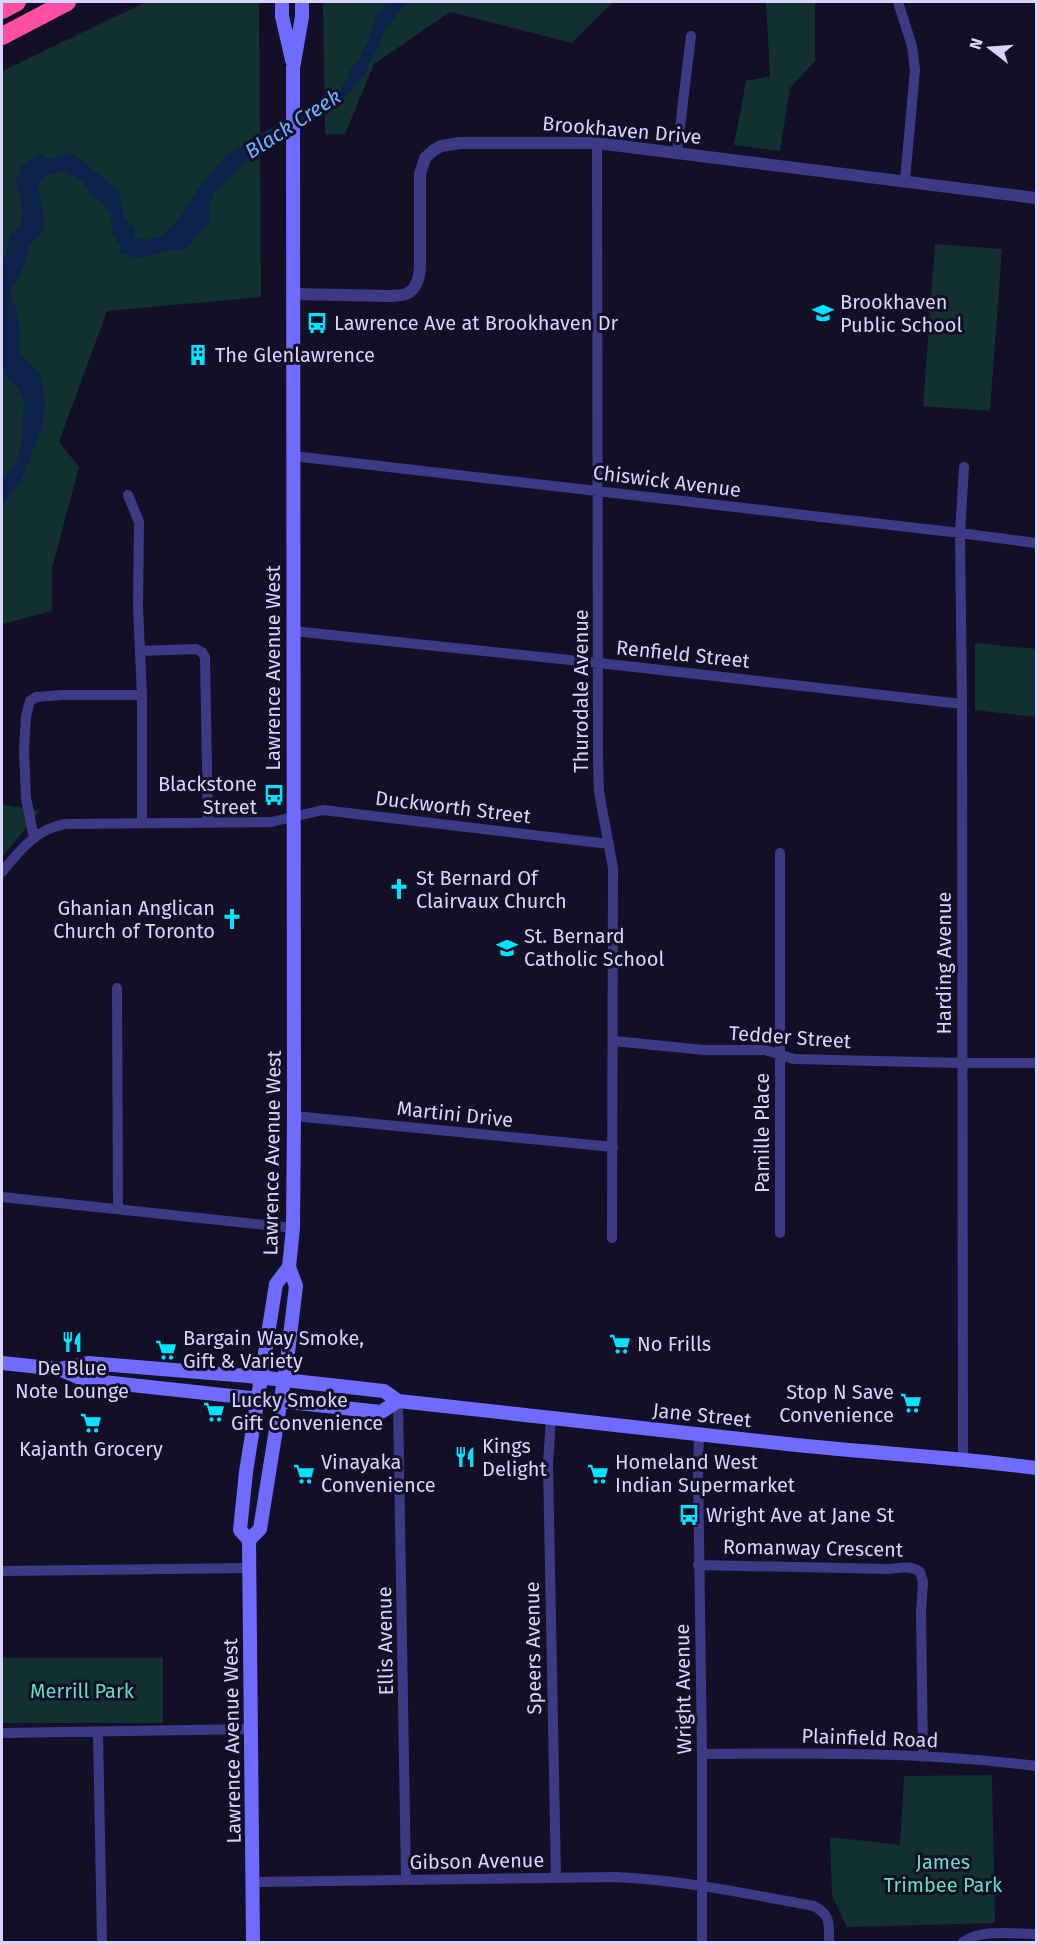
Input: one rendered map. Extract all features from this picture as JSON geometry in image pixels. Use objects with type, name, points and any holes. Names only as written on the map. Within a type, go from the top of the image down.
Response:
[{"type":"highway","points":[[2,10],[17,2]]},
{"type":"highway","points":[[2,36],[67,2]]},
{"type":"main road","name":"Lawrence Avenue West","points":[[282,2],[282,16],[293,68]]},
{"type":"main road","name":"Lawrence Avenue West","points":[[249,1540],[260,1529],[284,1380],[296,1286],[289,1268],[293,1228],[294,1116],[293,68],[302,17],[302,2]]},
{"type":"main road","name":"Lawrence Avenue West","points":[[253,1942],[249,1540],[240,1530],[245,1482],[276,1284],[289,1268]]},
{"type":"main road","name":"Jane Street","points":[[2,1363],[59,1369],[85,1380],[381,1412],[398,1401]]},
{"type":"main road","name":"Jane Street","points":[[59,1369],[88,1363],[284,1380],[384,1391],[398,1401],[699,1435],[1036,1468]]},
{"type":"street","points":[[898,2],[912,46],[915,70],[905,180]]},
{"type":"street","points":[[677,152],[691,36]]},
{"type":"street","name":"Brookhaven Drive","points":[[293,294],[390,296],[406,294],[415,287],[420,263],[420,174],[426,158],[434,150],[460,142],[597,143],[1036,198]]},
{"type":"street","name":"Thurodale Avenue","points":[[597,143],[599,792],[613,868],[612,1238]]},
{"type":"street","name":"Chiswick Avenue","points":[[293,456],[1036,543]]},
{"type":"street","name":"Harding Avenue","points":[[963,1460],[960,533],[964,467]]},
{"type":"street","points":[[128,495],[139,522],[138,607],[142,695],[142,823]]},
{"type":"street","name":"Renfield Street","points":[[293,632],[599,663],[962,704]]},
{"type":"street","points":[[140,651],[196,649],[205,657],[208,823]]},
{"type":"street","points":[[34,838],[26,798],[24,750],[26,716],[30,701],[36,697],[62,695],[142,695]]},
{"type":"street","name":"Duckworth Street","points":[[293,816],[323,810],[609,844]]},
{"type":"street","points":[[2,872],[27,843],[52,826],[271,822],[293,816]]},
{"type":"street","name":"Pamille Place","points":[[780,853],[780,1233]]},
{"type":"street","points":[[117,988],[118,1208]]},
{"type":"street","name":"Tedder Street","points":[[614,1041],[704,1050],[765,1050],[794,1059],[962,1064],[1036,1063]]},
{"type":"street","name":"Martini Drive","points":[[294,1116],[613,1147]]},
{"type":"street","points":[[2,1197],[293,1228]]},
{"type":"street","name":"Ellis Avenue","points":[[398,1401],[406,1880]]},
{"type":"street","name":"Speers Avenue","points":[[551,1418],[548,1464],[556,1878]]},
{"type":"street","name":"Wright Avenue","points":[[699,1435],[702,1942]]},
{"type":"street","name":"Romanway Crescent","points":[[698,1564],[916,1568],[923,1582],[921,1612],[923,1757]]},
{"type":"street","points":[[2,1571],[249,1568]]},
{"type":"street","points":[[2,1733],[251,1729]]},
{"type":"street","points":[[98,1732],[102,1942]]},
{"type":"street","name":"Plainfield Road","points":[[702,1754],[923,1757],[1036,1766]]},
{"type":"street","name":"Gibson Avenue","points":[[253,1882],[627,1877],[701,1885],[814,1906],[824,1911],[829,1922],[829,1942]]},
{"type":"street","points":[[963,1942],[969,1937],[984,1934],[1036,1934]]},
{"type":"green space","points":[[146,2],[259,2],[261,297],[107,311],[59,442],[79,467],[52,568],[52,611],[2,624],[2,71]]},
{"type":"green space","points":[[323,2],[613,2],[572,43],[450,12],[374,64],[345,134],[325,134]]},
{"type":"green space","points":[[766,2],[815,2],[815,61],[790,88],[780,151],[734,145],[746,81],[770,76]]},
{"type":"green space","points":[[935,244],[1002,249],[990,411],[923,406]]},
{"type":"green space","points":[[975,643],[1036,649],[1036,717],[975,710]]},
{"type":"green space","points":[[2,804],[40,811],[2,857]]},
{"type":"green space","name":"Merrill Park","points":[[2,1658],[163,1658],[163,1723],[2,1723]]},
{"type":"green space","name":"James Trimbee Park","points":[[992,1775],[995,1923],[847,1927],[832,1896],[830,1837],[900,1845],[904,1776]]},
{"type":"water","name":"Black Creek","points":[[394,2],[407,2],[386,29],[364,75],[350,92],[326,113],[263,154],[241,164],[214,193],[209,206],[211,221],[184,250],[170,250],[135,258],[120,253],[120,245],[112,234],[111,212],[88,191],[82,181],[64,171],[47,176],[38,182],[45,227],[35,241],[27,245],[25,264],[10,293],[19,319],[20,355],[40,375],[45,401],[42,427],[25,471],[19,484],[2,507],[2,481],[18,458],[22,439],[24,401],[16,385],[6,377],[2,364],[2,259],[11,235],[21,220],[22,208],[15,179],[20,173],[21,166],[42,154],[48,159],[69,152],[118,191],[124,217],[135,229],[135,238],[145,240],[162,236],[177,222],[204,181],[226,156],[261,133],[340,89],[370,37],[376,17],[384,6]]},
{"type":"place","name":"Brookhaven Public School","points":[[823,313]]},
{"type":"place","name":"Lawrence Ave at Brookhaven Dr","points":[[317,323]]},
{"type":"place","name":"The Glenlawrence","points":[[198,355]]},
{"type":"place","name":"Blackstone Street","points":[[274,795]]},
{"type":"place","name":"St Bernard Of Clairvaux Church","points":[[399,889]]},
{"type":"place","name":"Ghanian Anglican Church of Toronto","points":[[232,919]]},
{"type":"place","name":"St. Bernard Catholic School","points":[[507,948]]},
{"type":"place","name":"De Blue Note Lounge","points":[[72,1342]]},
{"type":"place","name":"No Frills","points":[[620,1344]]},
{"type":"place","name":"Bargain Way Smoke, Gift & Variety","points":[[166,1350]]},
{"type":"place","name":"Stop N Save Convenience","points":[[911,1403]]},
{"type":"place","name":"Lucky Smoke Gift Convenience","points":[[214,1412]]},
{"type":"place","name":"Kajanth Grocery","points":[[91,1423]]},
{"type":"place","name":"Kings Delight","points":[[465,1457]]},
{"type":"place","name":"Vinayaka Convenience","points":[[304,1474]]},
{"type":"place","name":"Homeland West Indian Supermarket","points":[[598,1474]]},
{"type":"place","name":"Wright Ave at Jane St","points":[[689,1515]]}]
